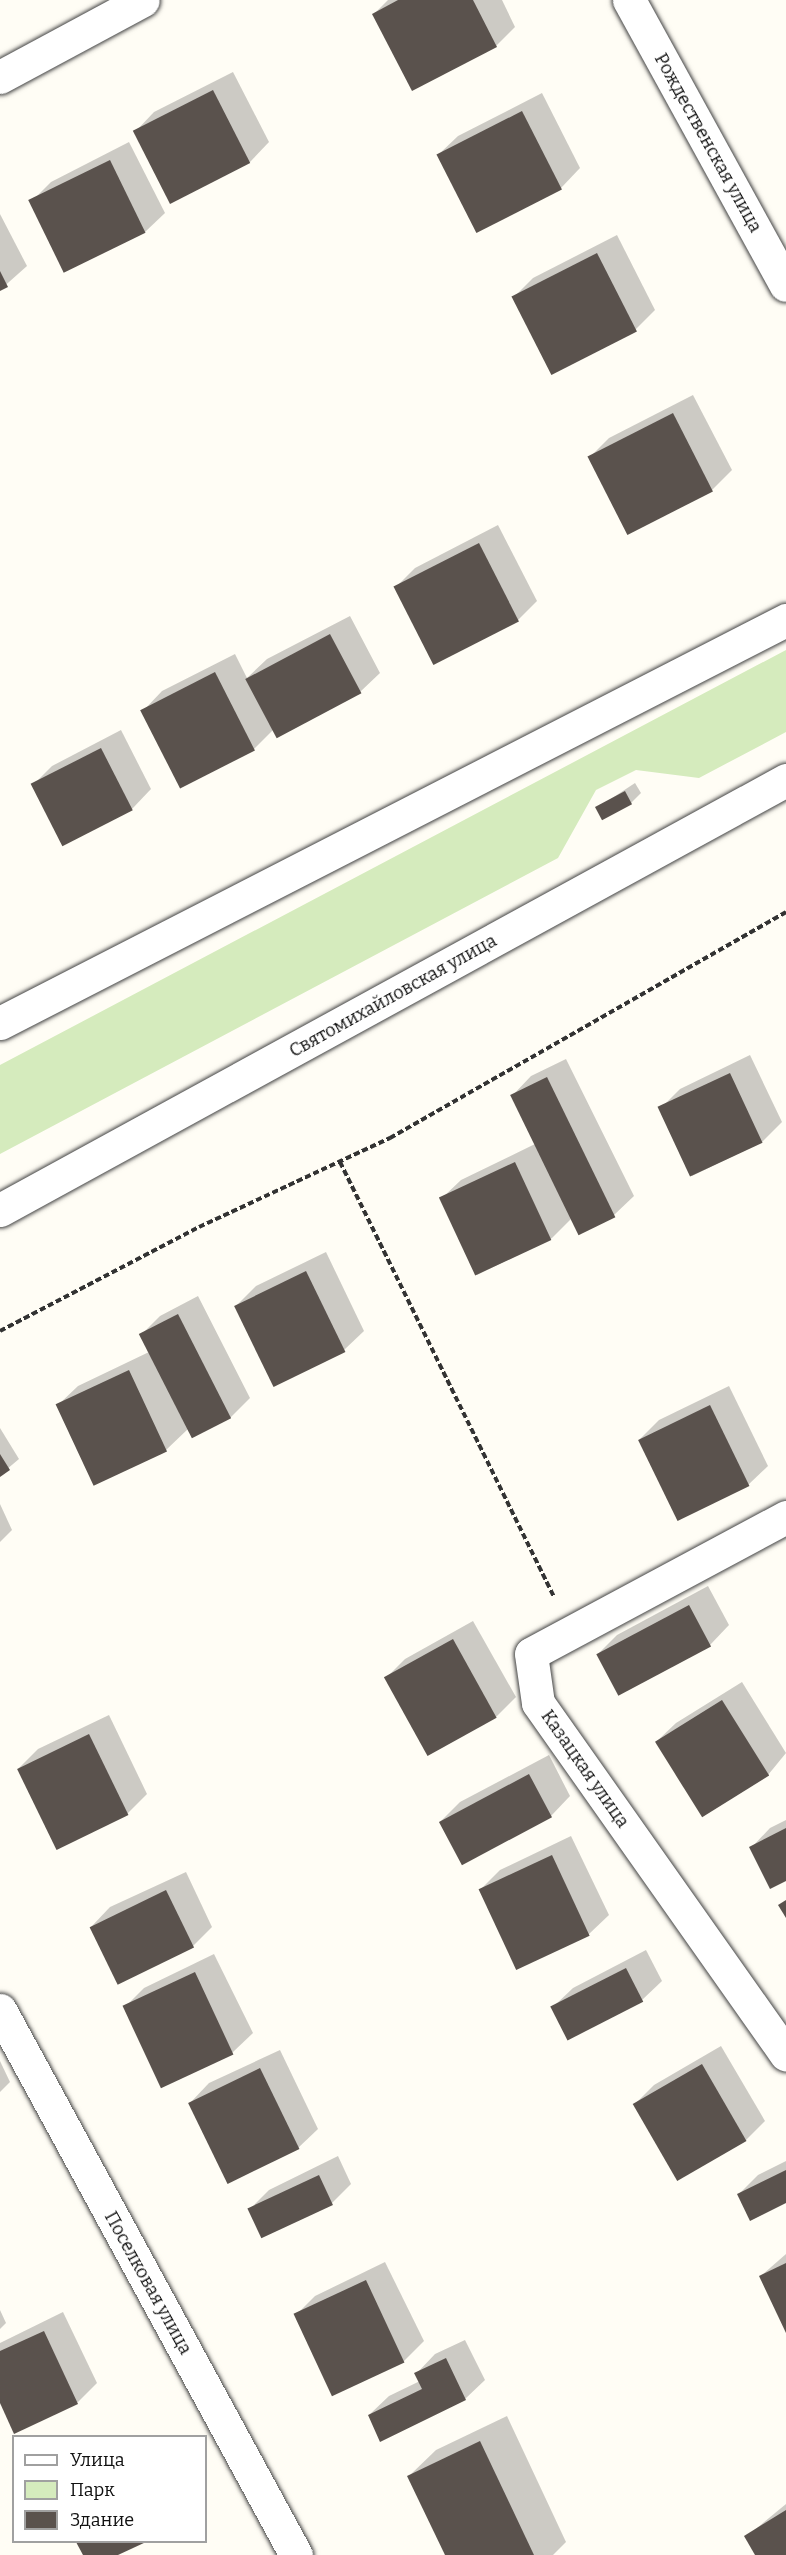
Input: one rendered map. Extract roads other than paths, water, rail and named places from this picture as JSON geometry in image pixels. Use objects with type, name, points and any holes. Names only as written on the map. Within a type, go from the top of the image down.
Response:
[{"type":"street","points":[[0,77],[143,0]]},
{"type":"street","name":"Рождественская улица","points":[[629,0],[786,285]]},
{"type":"street","points":[[0,1023],[786,620]]},
{"type":"street","name":"Святомихайловская улица","points":[[0,1210],[786,780]]},
{"type":"street","name":"Казацкая улица","points":[[786,1517],[531,1654],[538,1703],[786,2054]]},
{"type":"street","name":"Поселковая улица","points":[[0,2010],[296,2555]]}]
